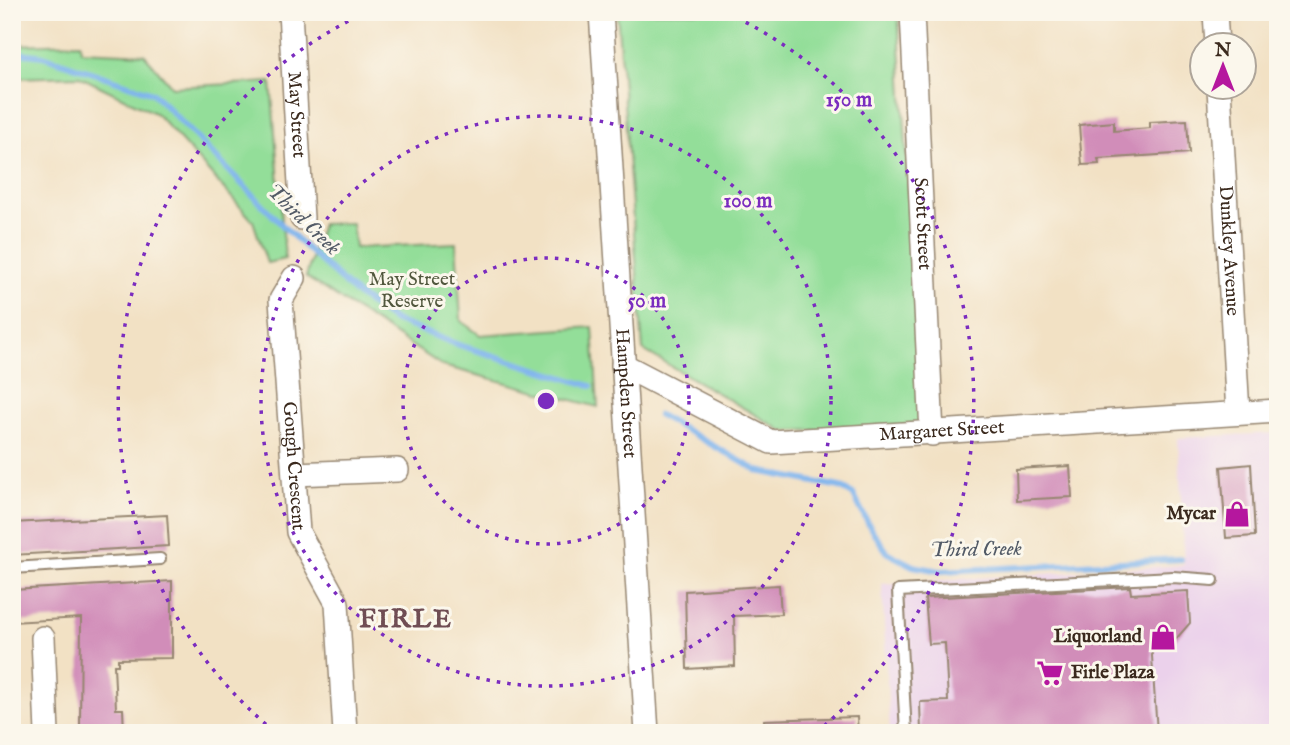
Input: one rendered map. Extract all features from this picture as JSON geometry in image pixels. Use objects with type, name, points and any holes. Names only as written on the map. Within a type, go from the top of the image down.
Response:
[{"type":"street","name":"May Street","points":[[290,12],[302,218]]},
{"type":"street","name":"Hampden Street","points":[[601,12],[647,733]]},
{"type":"street","name":"Scott Street","points":[[912,12],[932,434]]},
{"type":"street","points":[[1214,12],[1216,32]]},
{"type":"street","name":"Dunkley Avenue","points":[[1220,102],[1238,413]]},
{"type":"street","name":"Gough Crescent","points":[[294,278],[281,300],[299,532],[337,603],[345,733]]},
{"type":"street","name":"Margaret Street","points":[[623,365],[771,442],[1278,411]]},
{"type":"street","points":[[294,474],[397,470]]},
{"type":"street","points":[[43,638],[47,733]]},
{"type":"lane","points":[[12,568],[160,558]]},
{"type":"lane","points":[[905,733],[898,591],[1173,577],[1213,580]]},
{"type":"shaded area","name":"Firle Plaza","points":[[1278,433],[1278,733],[890,733],[882,584],[1184,565],[1178,438]]},
{"type":"green space","points":[[617,12],[898,12],[923,427],[783,431],[643,350]]},
{"type":"green space","points":[[80,43],[81,51],[144,54],[172,87],[271,82],[285,259],[267,263],[253,221],[157,114],[79,76],[14,78],[13,45]]},
{"type":"green space","name":"May Street Reserve","points":[[352,223],[355,248],[456,243],[461,321],[480,335],[593,327],[598,407],[443,366],[306,277],[322,224]]},
{"type":"building","points":[[1187,120],[1189,153],[1098,159],[1099,164],[1082,165],[1079,125],[1114,122],[1114,131],[1150,128],[1150,122]]},
{"type":"building","points":[[1251,464],[1255,536],[1226,538],[1221,467]]},
{"type":"building","points":[[1070,466],[1072,497],[1017,500],[1016,469]]},
{"type":"building","points":[[167,515],[169,546],[12,555],[12,523]]},
{"type":"building","points":[[172,581],[172,658],[118,659],[118,665],[114,665],[116,709],[123,709],[124,733],[101,733],[101,727],[80,728],[81,618],[12,622],[12,590]]},
{"type":"building","points":[[779,585],[781,614],[734,616],[735,666],[687,669],[685,591]]},
{"type":"building","name":"Firle Plaza","points":[[1130,587],[1131,594],[1188,591],[1190,623],[1176,639],[1151,641],[1157,733],[921,733],[920,702],[948,701],[945,643],[929,644],[925,598]]},
{"type":"building","points":[[857,717],[858,733],[764,733],[764,720]]},
{"type":"waterway","name":"Third Creek","points":[[12,52],[43,56],[153,93],[288,231],[355,293],[393,320],[459,345],[591,386]]},
{"type":"waterway","name":"Third Creek","points":[[659,415],[758,471],[840,487],[853,494],[871,529],[888,553],[913,566],[940,571],[1181,559]]},
{"type":"place","name":"Mycar","points":[[1237,514]]},
{"type":"place","name":"Liquorland","points":[[1163,637]]},
{"type":"place","name":"Firle Plaza","points":[[1050,673]]},
{"type":"district","name":"FIRLE","points":[[406,619]]}]
